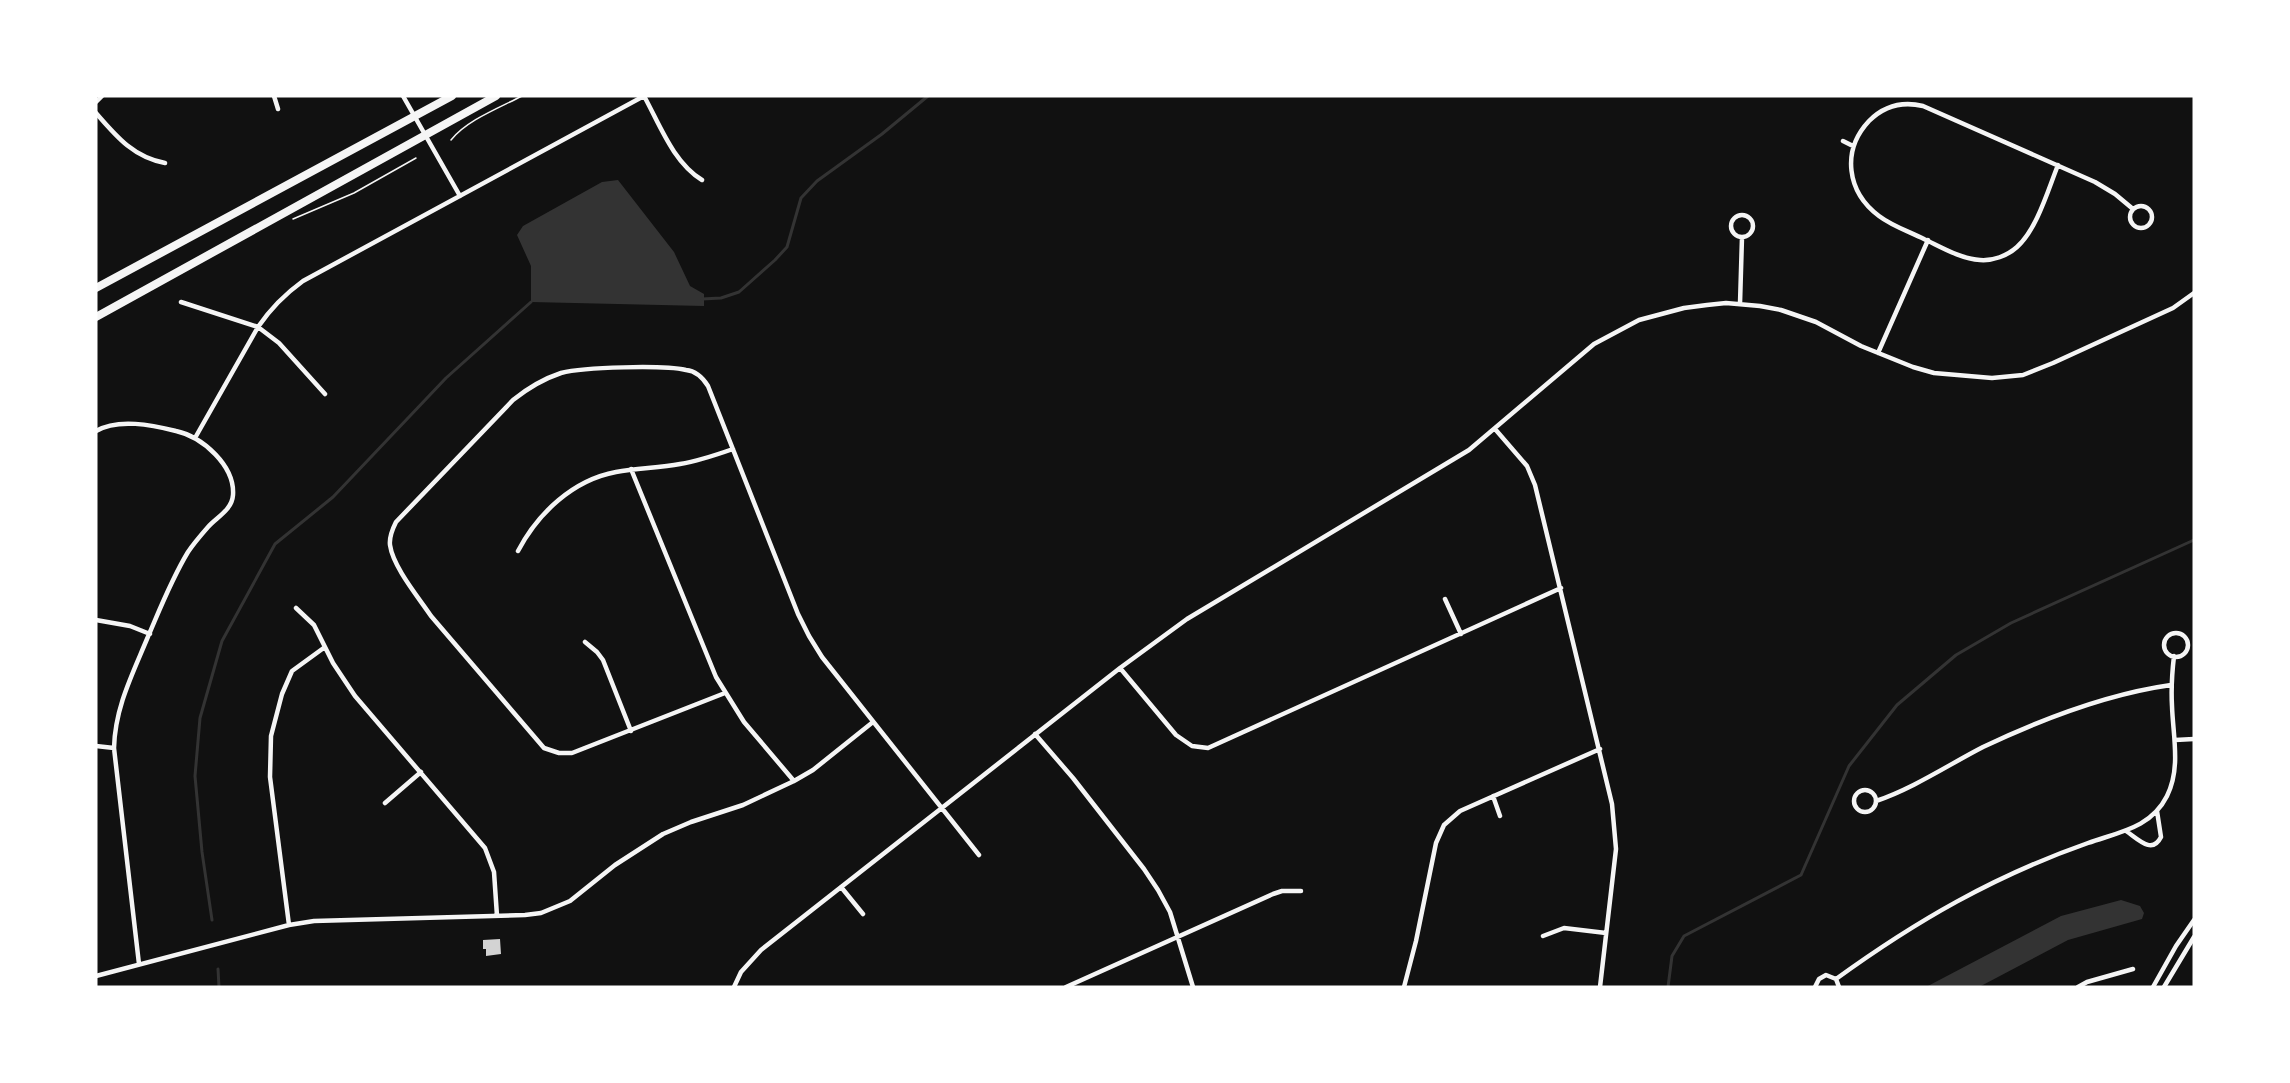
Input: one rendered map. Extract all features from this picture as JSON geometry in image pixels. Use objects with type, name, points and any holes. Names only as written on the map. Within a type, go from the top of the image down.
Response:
[{"type":"highway","points":[[96,288],[452,96]]},
{"type":"highway","points":[[96,317],[496,96]]},
{"type":"street","points":[[96,102],[102,96]]},
{"type":"street","points":[[274,96],[278,109]]},
{"type":"street","points":[[403,96],[460,196]]},
{"type":"street","points":[[195,438],[258,327],[279,300],[303,281],[644,96],[678,159],[691,173],[702,180]]},
{"type":"street","points":[[2058,165],[2025,238],[2010,252],[1991,260],[1978,260],[1968,258],[1885,220],[1862,199],[1851,176],[1850,156],[1861,130],[1878,114],[1895,105],[1913,104],[1923,106],[2058,165],[2101,185],[2133,208]]},
{"type":"street","points":[[96,112],[128,147],[143,157],[165,163]]},
{"type":"street","points":[[1843,141],[1853,146]]},
{"type":"street","points":[[2141,205],[2149,209],[2152,217],[2149,225],[2140,228],[2132,225],[2129,217],[2133,208],[2141,205]]},
{"type":"street","points":[[1743,215],[1750,218],[1754,225],[1752,232],[1742,237],[1735,235],[1731,226],[1734,219],[1743,215]]},
{"type":"street","points":[[1740,304],[1742,237]]},
{"type":"street","points":[[1878,353],[1928,240]]},
{"type":"street","points":[[734,987],[741,972],[755,956],[1120,668],[1187,619],[1454,459],[1495,429],[1580,355],[1617,330],[1639,320],[1684,308],[1726,303],[1740,304],[1781,310],[1800,316],[1913,368],[1934,373],[1992,378],[2023,375],[2054,363],[2166,312],[2194,293]]},
{"type":"street","points":[[181,302],[258,327],[279,343],[324,394]]},
{"type":"street","points":[[725,693],[567,754],[552,752],[539,744],[431,616],[415,593],[392,551],[390,544],[392,529],[396,522],[513,400],[535,384],[561,374],[651,368],[687,370],[696,373],[708,386],[798,614],[822,657],[979,855]]},
{"type":"street","points":[[96,431],[113,424],[124,423],[172,430],[195,438],[205,445],[224,467],[232,485],[231,502],[189,551],[165,596],[117,717],[114,747],[139,964]]},
{"type":"street","points":[[1495,429],[1527,466],[1532,476],[1612,804],[1616,849],[1600,987]]},
{"type":"street","points":[[518,551],[541,516],[567,494],[602,476],[631,469],[682,464],[733,449]]},
{"type":"street","points":[[631,469],[716,677],[763,746],[794,781]]},
{"type":"street","points":[[1120,668],[1176,735],[1191,747],[1208,748],[1561,588]]},
{"type":"street","points":[[1445,599],[1461,634]]},
{"type":"street","points":[[296,608],[307,617],[355,696],[486,848],[494,872],[497,916]]},
{"type":"street","points":[[96,620],[130,626],[150,634]]},
{"type":"street","points":[[2172,634],[2180,634],[2187,642],[2187,649],[2181,655],[2174,656],[2165,650],[2164,642],[2172,634]]},
{"type":"street","points":[[585,642],[603,660],[631,731]]},
{"type":"street","points":[[289,925],[270,777],[271,736],[282,694],[292,671],[325,647]]},
{"type":"street","points":[[1836,979],[1899,935],[1974,891],[2046,858],[2141,825],[2157,811],[2167,796],[2175,758],[2172,685],[2174,656]]},
{"type":"street","points":[[1876,801],[1871,791],[1864,790],[1857,793],[1854,800],[1858,809],[1864,812],[1871,810],[1876,801],[1897,794],[1937,770],[2024,729],[2102,701],[2172,685]]},
{"type":"street","points":[[96,976],[289,925],[314,921],[525,915],[556,908],[578,896],[615,865],[663,834],[700,818],[743,805],[813,770],[873,722]]},
{"type":"street","points":[[1035,734],[1073,778],[1144,869],[1170,912],[1193,987]]},
{"type":"street","points":[[2175,740],[2194,739]]},
{"type":"street","points":[[96,746],[114,747]]},
{"type":"street","points":[[1404,987],[1439,834],[1444,825],[1460,811],[1600,749]]},
{"type":"street","points":[[385,803],[421,772]]},
{"type":"street","points":[[1494,796],[1500,816]]},
{"type":"street","points":[[2126,831],[2145,845],[2157,844],[2162,837],[2157,811]]},
{"type":"street","points":[[841,887],[863,914]]},
{"type":"street","points":[[1066,987],[1273,894],[1282,891],[1301,891]]},
{"type":"street","points":[[2153,987],[2194,920]]},
{"type":"street","points":[[1543,936],[1564,928],[1606,933]]},
{"type":"street","points":[[2164,987],[2194,937]]},
{"type":"street","points":[[2078,987],[2087,982],[2133,969]]},
{"type":"street","points":[[1815,987],[1816,982],[1822,976],[1830,975],[1836,979],[1839,987]]},
{"type":"path","points":[[451,140],[457,133],[522,96]]},
{"type":"path","points":[[288,221],[354,193],[416,158]]},
{"type":"shaded area","points":[[618,180],[674,252],[690,286],[704,294],[704,306],[531,302],[531,266],[517,235],[523,226],[602,182]]},
{"type":"shaded area","points":[[2121,900],[2140,906],[2144,913],[2142,919],[2068,940],[1979,987],[1926,987],[2061,916]]},
{"type":"building","points":[[500,939],[501,954],[486,956],[483,940]]},
{"type":"waterway","points":[[702,299],[721,298],[739,292],[775,260],[787,247],[801,198],[817,181],[882,134],[928,96]]},
{"type":"waterway","points":[[212,920],[202,852],[195,776],[200,718],[222,641],[275,544],[333,497],[446,378],[531,302]]},
{"type":"waterway","points":[[1668,987],[1672,956],[1684,936],[1801,875],[1849,766],[1897,705],[1956,655],[2011,623],[2194,540]]},
{"type":"waterway","points":[[218,969],[219,987]]}]
